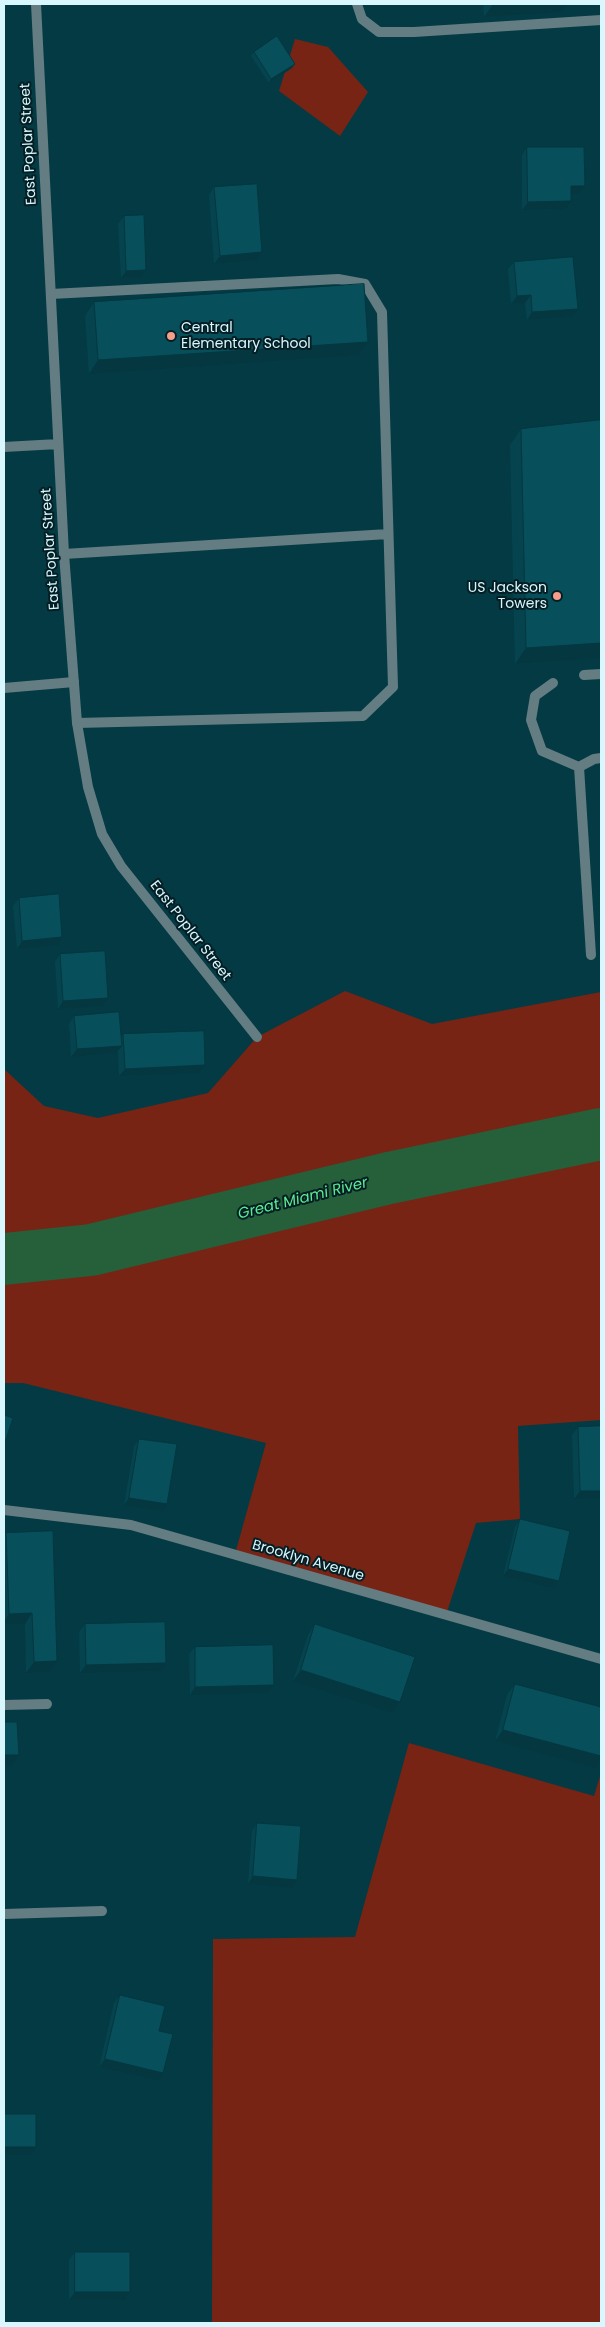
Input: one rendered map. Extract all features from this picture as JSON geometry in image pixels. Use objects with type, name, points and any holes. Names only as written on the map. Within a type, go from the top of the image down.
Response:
[{"type":"street","name":"East Poplar Street","points":[[36,4],[64,554],[77,723],[88,787],[102,834],[121,866],[257,1037]]},
{"type":"street","points":[[357,4],[362,19],[379,32],[414,32],[601,20]]},
{"type":"street","points":[[51,294],[338,279],[365,284],[382,312],[393,687],[363,716],[77,723]]},
{"type":"street","points":[[4,447],[58,444]]},
{"type":"street","points":[[64,554],[388,534]]},
{"type":"street","points":[[584,676],[601,674]]},
{"type":"street","points":[[4,688],[74,682]]},
{"type":"street","points":[[552,683],[535,696],[532,720],[542,751],[578,767]]},
{"type":"street","points":[[578,767],[594,759],[601,758]]},
{"type":"street","points":[[578,767],[591,955]]},
{"type":"street","name":"Brooklyn Avenue","points":[[4,1510],[131,1525],[601,1659]]},
{"type":"street","points":[[4,1705],[47,1704]]},
{"type":"street","points":[[4,1914],[102,1911]]},
{"type":"shaded area","points":[[295,39],[328,47],[368,92],[340,136],[279,91]]},
{"type":"shaded area","points":[[345,991],[432,1024],[601,992],[601,1420],[518,1426],[520,1519],[476,1523],[446,1615],[235,1554],[266,1443],[23,1383],[4,1383],[4,1069],[44,1106],[98,1118],[208,1093],[257,1037]]},
{"type":"shaded area","points":[[409,1743],[594,1796],[601,1773],[601,2323],[212,2323],[213,1939],[355,1937]]},
{"type":"building","points":[[277,36],[295,64],[271,79],[254,52]]},
{"type":"building","points":[[527,147],[584,147],[585,186],[571,186],[571,201],[528,202]]},
{"type":"building","points":[[257,184],[262,252],[220,256],[214,187]]},
{"type":"building","points":[[144,215],[146,270],[126,271],[124,216]]},
{"type":"building","points":[[573,257],[578,309],[532,312],[531,295],[517,296],[514,262]]},
{"type":"building","points":[[364,284],[368,342],[98,360],[94,302]]},
{"type":"building","name":"US Jackson Towers","points":[[601,420],[601,643],[526,648],[521,429]]},
{"type":"building","points":[[59,894],[62,937],[22,941],[19,898]]},
{"type":"building","points":[[105,951],[108,998],[63,1001],[60,954]]},
{"type":"building","points":[[119,1012],[122,1046],[77,1049],[74,1016]]},
{"type":"building","points":[[204,1031],[205,1065],[125,1069],[123,1034]]},
{"type":"building","points":[[4,1415],[13,1418],[4,1445]]},
{"type":"building","points":[[601,1426],[601,1491],[580,1491],[578,1427]]},
{"type":"building","points":[[139,1439],[177,1444],[167,1504],[129,1498]]},
{"type":"building","points":[[520,1519],[570,1531],[559,1581],[508,1569]]},
{"type":"building","points":[[53,1531],[57,1661],[34,1662],[32,1613],[9,1614],[6,1533]]},
{"type":"building","points":[[165,1622],[166,1663],[86,1665],[85,1624]]},
{"type":"building","points":[[315,1624],[415,1657],[400,1702],[301,1670]]},
{"type":"building","points":[[273,1645],[274,1685],[195,1687],[195,1647]]},
{"type":"building","points":[[515,1684],[601,1707],[601,1756],[503,1730]]},
{"type":"building","points":[[4,1722],[17,1722],[19,1755],[4,1755]]},
{"type":"building","points":[[257,1823],[301,1826],[297,1880],[253,1876]]},
{"type":"building","points":[[120,1995],[165,2006],[159,2031],[173,2034],[163,2073],[105,2059]]},
{"type":"building","points":[[4,2114],[36,2114],[36,2147],[4,2147]]},
{"type":"building","points":[[75,2252],[130,2252],[130,2292],[75,2292]]},
{"type":"waterway","name":"Great Miami River","points":[[4,1259],[91,1250],[389,1178],[601,1134]]},
{"type":"place","name":"Central Elementary School","points":[[171,336]]},
{"type":"place","name":"US Jackson Towers","points":[[557,596]]}]
